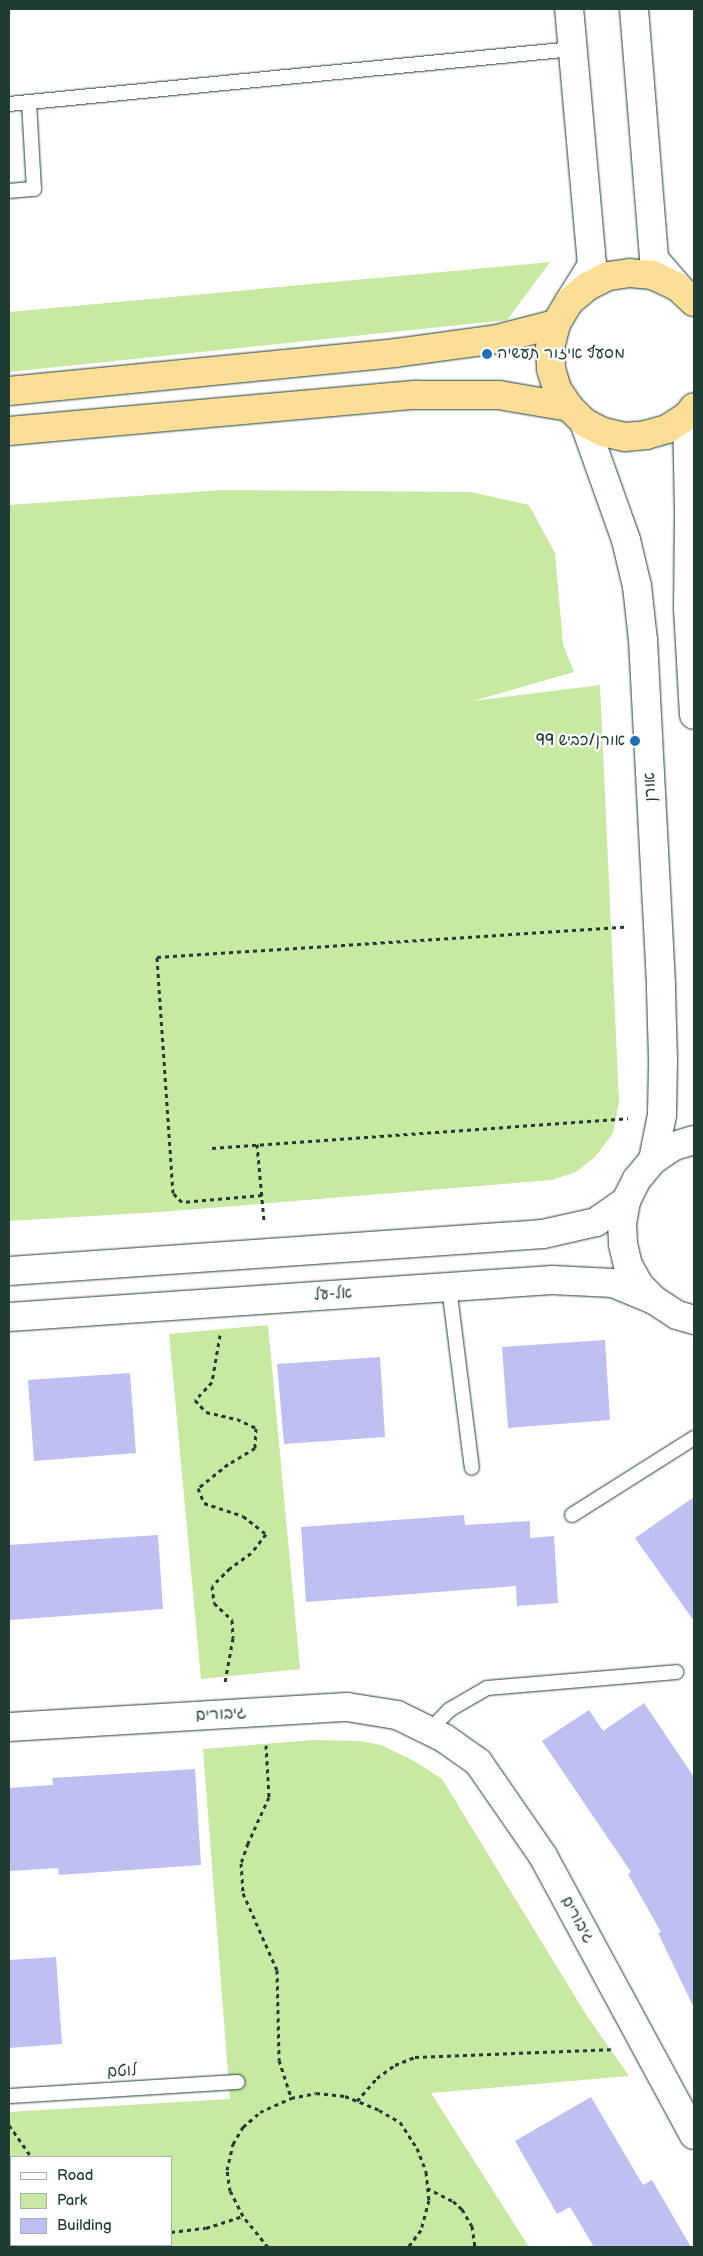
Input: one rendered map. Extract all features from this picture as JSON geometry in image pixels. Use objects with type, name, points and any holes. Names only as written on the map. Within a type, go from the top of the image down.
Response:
[{"type":"highway","points":[[686,294],[652,275],[630,273],[608,276],[588,286],[563,313],[550,348],[551,369],[558,390],[576,414],[603,432],[625,437],[646,435],[667,429],[691,411]]},
{"type":"highway","points":[[9,391],[394,353],[498,339],[563,313]]},
{"type":"highway","points":[[9,431],[416,395],[499,395],[576,414]]},
{"type":"street","points":[[563,313],[592,265],[569,9]]},
{"type":"street","points":[[634,9],[654,259],[686,294]]},
{"type":"street","points":[[691,411],[688,608],[694,715]]},
{"type":"street","name":"אורן","points":[[576,414],[626,540],[637,586],[643,640],[661,998],[662,1115],[653,1160]]},
{"type":"street","points":[[689,1322],[654,1300],[639,1285],[628,1265],[623,1244],[622,1223],[626,1201],[637,1179],[653,1160],[674,1146],[694,1140]]},
{"type":"street","points":[[9,1271],[543,1234],[596,1222],[626,1201]]},
{"type":"street","name":"אל-על","points":[[9,1317],[552,1280],[613,1283],[654,1300]]},
{"type":"street","name":"גיבורים","points":[[9,1726],[347,1707],[397,1715],[444,1738],[478,1762],[543,1856],[647,2048],[692,2126]]},
{"type":"lane","points":[[9,104],[573,49]]},
{"type":"lane","points":[[9,191],[34,189],[29,102]]},
{"type":"lane","points":[[449,1287],[472,1468]]},
{"type":"lane","points":[[572,1515],[694,1438]]},
{"type":"lane","points":[[429,1731],[449,1710],[487,1688],[676,1672]]},
{"type":"lane","name":"לוטם","points":[[9,2096],[238,2082]]},
{"type":"path","points":[[262,1195],[182,1202],[173,1193],[157,957],[658,925]]},
{"type":"path","points":[[212,1148],[662,1115]]},
{"type":"path","points":[[257,1144],[267,1253]]},
{"type":"path","points":[[221,1302],[223,1317],[212,1382],[195,1400],[206,1412],[238,1419],[256,1428],[255,1448],[228,1464],[198,1488],[204,1503],[243,1516],[266,1534],[251,1553],[230,1568],[212,1586],[214,1603],[232,1620],[233,1638],[224,1676]]},
{"type":"path","points":[[262,1712],[270,1777],[269,1797],[241,1863],[243,1893],[277,1970],[279,2060],[291,2098]]},
{"type":"path","points":[[357,2101],[377,2078],[395,2065],[416,2057],[647,2048]]},
{"type":"path","points":[[268,2247],[243,2216],[230,2192],[227,2170],[233,2144],[243,2127],[260,2112],[291,2098],[316,2093],[345,2096],[379,2110],[400,2122],[417,2148],[426,2172],[428,2200],[421,2230],[408,2247]]},
{"type":"path","points":[[9,2125],[30,2156]]},
{"type":"path","points":[[427,2188],[453,2201],[462,2209],[472,2226],[475,2247]]},
{"type":"path","points":[[172,2232],[206,2228],[243,2216]]},
{"type":"green space","points":[[550,262],[507,320],[9,372],[9,312]]},
{"type":"green space","points":[[222,490],[471,492],[529,505],[555,553],[563,644],[574,672],[473,701],[600,685],[619,1102],[613,1133],[595,1157],[576,1172],[552,1180],[160,1212],[9,1221],[9,505]]},
{"type":"green space","points":[[268,1325],[300,1669],[201,1679],[169,1334]]},
{"type":"green space","points":[[314,1740],[361,1741],[381,1745],[414,1761],[442,1779],[587,2016],[629,2076],[431,2093],[529,2247],[29,2247],[172,2246],[172,2156],[10,2156],[10,2218],[9,2112],[230,2099],[203,1749]]},
{"type":"building","points":[[605,1340],[610,1420],[508,1428],[502,1347]]},
{"type":"building","points":[[380,1357],[385,1437],[284,1444],[277,1364]]},
{"type":"building","points":[[130,1373],[136,1453],[34,1461],[28,1380]]},
{"type":"building","points":[[694,1497],[694,1621],[635,1538]]},
{"type":"building","points":[[464,1515],[465,1525],[530,1521],[530,1538],[554,1536],[558,1603],[517,1606],[516,1586],[306,1602],[301,1527]]},
{"type":"building","points":[[158,1535],[163,1609],[9,1620],[9,1545]]},
{"type":"building","points":[[644,1703],[694,1777],[694,2008],[658,1933],[661,1932],[628,1874],[631,1872],[542,1741],[589,1710],[603,1731]]},
{"type":"building","points":[[195,1769],[201,1865],[59,1875],[58,1868],[9,1871],[9,1788],[53,1785],[52,1778]]},
{"type":"building","points":[[56,1957],[62,2044],[9,2048],[9,1960]]},
{"type":"building","points":[[591,2097],[643,2185],[652,2180],[691,2247],[594,2247],[570,2207],[557,2214],[515,2141]]},
{"type":"place","name":"מסעף איזור תעשיה","points":[[487,354]]},
{"type":"place","name":"אורן/כביש 99","points":[[635,741]]}]
